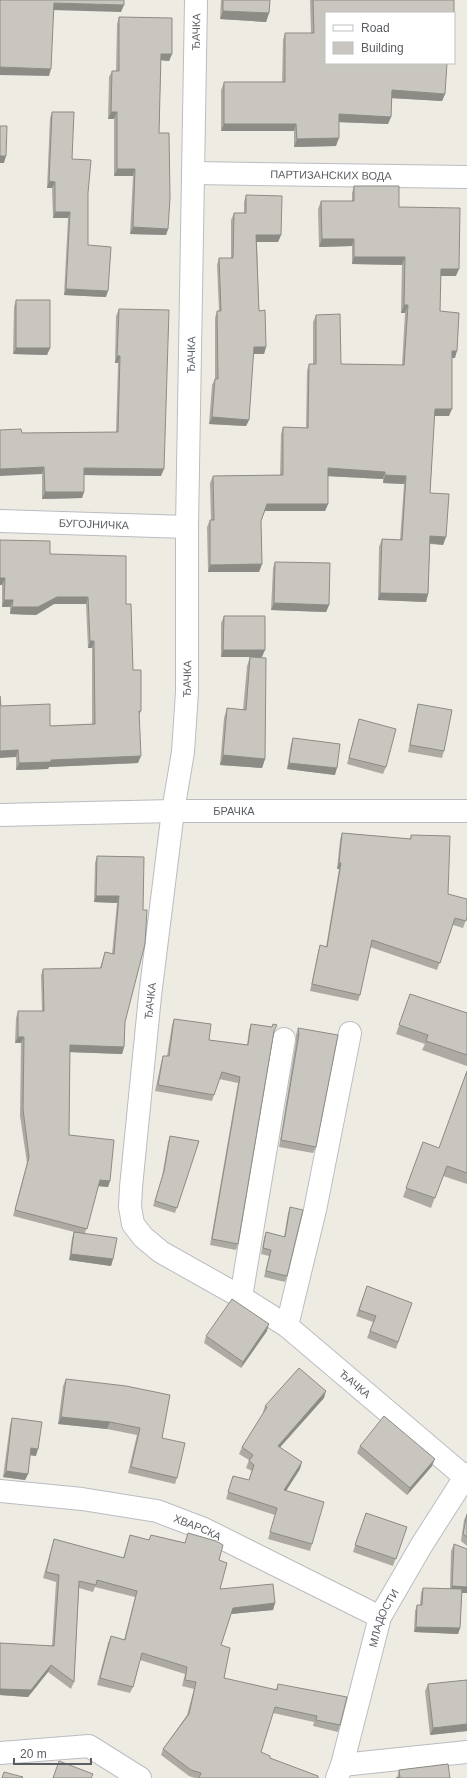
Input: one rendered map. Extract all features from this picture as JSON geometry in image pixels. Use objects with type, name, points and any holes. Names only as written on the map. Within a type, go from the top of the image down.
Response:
[{"type":"street","name":"ЂАЧКА","points":[[196,0],[187,527],[187,692],[182,752],[173,811],[150,996],[131,1187],[130,1207],[133,1224],[143,1237],[161,1252],[241,1296],[287,1326],[466,1476]]},
{"type":"street","name":"ПАРТИЗАНСКИХ ВОДА","points":[[194,172],[467,177]]},
{"type":"street","name":"БУГОЈНИЧКА","points":[[0,521],[187,527]]},
{"type":"street","name":"БРАЧКА","points":[[0,816],[173,811],[467,811]]},
{"type":"street","points":[[287,1326],[315,1210],[350,1033]]},
{"type":"street","points":[[241,1296],[284,1039]]},
{"type":"street","name":"МЛАДОСТИ","points":[[339,1772],[380,1617],[421,1546],[466,1476]]},
{"type":"street","name":"ХВАРСКА","points":[[0,1491],[82,1499],[157,1511],[204,1529],[380,1617]]},
{"type":"street","points":[[0,1753],[89,1746],[140,1778]]},
{"type":"street","points":[[339,1772],[467,1752]]},
{"type":"building","points":[[0,0],[124,0],[124,5],[54,3],[51,69],[0,67]]},
{"type":"building","points":[[223,0],[270,0],[269,13],[223,11]]},
{"type":"building","points":[[313,0],[454,0],[454,12],[325,12],[325,64],[447,64],[445,94],[392,90],[391,117],[339,114],[339,138],[297,139],[296,124],[224,124],[224,82],[285,82],[285,33],[314,33]]},
{"type":"building","points":[[119,17],[172,18],[172,54],[161,54],[159,133],[169,133],[170,198],[168,229],[133,227],[135,169],[117,169],[117,112],[111,112],[112,71],[119,71]]},
{"type":"building","points":[[52,112],[74,112],[72,159],[91,160],[88,193],[88,245],[111,247],[108,291],[66,289],[70,212],[55,212],[55,182],[49,181]]},
{"type":"building","points":[[0,126],[7,126],[6,156],[0,156]]},
{"type":"building","points":[[354,186],[399,186],[399,207],[460,208],[459,269],[441,269],[440,311],[459,313],[457,351],[452,351],[452,409],[435,409],[430,493],[449,494],[446,537],[430,536],[428,594],[380,593],[382,539],[402,540],[406,476],[385,475],[385,472],[328,468],[328,504],[267,504],[261,521],[262,564],[210,565],[210,520],[214,520],[213,476],[283,475],[283,427],[308,428],[309,364],[316,364],[316,315],[340,314],[341,364],[404,365],[408,305],[404,305],[405,257],[354,257],[354,239],[322,239],[321,201],[354,201]]},
{"type":"building","points":[[246,195],[282,196],[281,235],[256,235],[259,311],[265,310],[266,347],[254,347],[249,420],[212,417],[215,379],[218,379],[217,311],[221,311],[219,258],[233,258],[234,213],[246,213]]},
{"type":"building","points":[[16,300],[50,300],[50,348],[16,348]]},
{"type":"building","points":[[119,309],[169,310],[164,469],[84,468],[84,492],[45,492],[44,467],[0,469],[0,430],[21,429],[22,433],[118,432],[120,356],[117,356]]},
{"type":"building","points":[[0,540],[50,541],[50,554],[126,556],[126,604],[131,604],[133,670],[141,670],[141,711],[139,711],[141,756],[19,763],[18,750],[0,751],[0,696],[1,706],[50,704],[50,726],[95,724],[94,641],[90,641],[88,597],[57,597],[38,607],[12,607],[13,600],[4,600],[5,578],[0,578]]},
{"type":"building","points":[[275,562],[330,563],[329,605],[274,603]]},
{"type":"building","points":[[224,616],[265,616],[265,650],[223,650]]},
{"type":"building","points":[[250,657],[266,658],[265,759],[223,755],[227,708],[246,710]]},
{"type":"building","points":[[418,704],[452,710],[444,751],[410,745]]},
{"type":"building","points":[[359,719],[396,729],[386,767],[349,758]]},
{"type":"building","points":[[293,738],[340,744],[337,768],[289,763]]},
{"type":"building","points":[[342,833],[411,839],[411,835],[450,836],[448,894],[467,899],[466,921],[455,918],[440,963],[372,940],[360,995],[312,984],[320,945],[327,947],[341,863],[339,863]]},
{"type":"building","points":[[97,856],[144,857],[143,910],[147,910],[145,944],[125,1022],[124,1047],[70,1045],[69,1135],[114,1140],[110,1181],[100,1180],[87,1229],[15,1210],[29,1157],[23,1109],[24,1037],[18,1037],[18,1011],[44,1011],[43,969],[101,968],[105,952],[114,954],[119,896],[96,896]]},
{"type":"building","points":[[410,994],[467,1013],[467,1055],[426,1041],[428,1035],[399,1025]]},
{"type":"building","points":[[174,1019],[211,1024],[209,1040],[248,1045],[251,1024],[272,1027],[273,1024],[277,1025],[274,1031],[238,1244],[212,1239],[240,1077],[222,1072],[214,1095],[158,1085],[163,1056],[169,1056]]},
{"type":"building","points":[[298,1028],[338,1035],[316,1147],[281,1140],[299,1034]]},
{"type":"building","points":[[467,1071],[467,1173],[447,1166],[435,1198],[406,1188],[423,1142],[439,1148]]},
{"type":"building","points":[[170,1136],[199,1141],[177,1208],[155,1201],[164,1171]]},
{"type":"building","points":[[290,1207],[303,1210],[287,1276],[266,1271],[271,1250],[263,1248],[266,1232],[285,1237]]},
{"type":"building","points":[[74,1232],[117,1238],[113,1259],[71,1254]]},
{"type":"building","points":[[367,1286],[412,1303],[398,1342],[370,1331],[376,1316],[359,1310]]},
{"type":"building","points":[[232,1299],[269,1324],[243,1362],[206,1336]]},
{"type":"building","points":[[299,1368],[326,1391],[278,1446],[302,1462],[284,1490],[324,1502],[312,1544],[270,1532],[277,1508],[228,1492],[233,1476],[249,1480],[254,1465],[249,1461],[253,1455],[242,1447],[267,1407],[265,1406]]},
{"type":"building","points":[[66,1379],[126,1386],[170,1395],[162,1438],[185,1443],[177,1478],[131,1467],[140,1428],[110,1422],[61,1417]]},
{"type":"building","points":[[384,1416],[435,1459],[410,1488],[360,1446]]},
{"type":"building","points":[[12,1418],[42,1422],[38,1449],[31,1448],[28,1474],[6,1471]]},
{"type":"building","points":[[366,1513],[407,1527],[396,1559],[355,1545]]},
{"type":"building","points":[[467,1514],[467,1537],[463,1534]]},
{"type":"building","points":[[188,1533],[216,1541],[223,1545],[219,1560],[227,1563],[220,1589],[273,1584],[275,1603],[233,1608],[221,1645],[230,1648],[224,1678],[277,1690],[278,1684],[347,1697],[340,1725],[316,1720],[317,1716],[275,1707],[261,1752],[270,1756],[270,1758],[318,1776],[318,1778],[199,1778],[201,1773],[191,1770],[163,1749],[189,1714],[196,1682],[185,1680],[187,1667],[142,1653],[133,1687],[100,1678],[111,1636],[125,1640],[137,1591],[97,1580],[96,1585],[79,1581],[74,1682],[51,1665],[31,1690],[0,1689],[0,1643],[54,1646],[59,1575],[46,1572],[54,1539],[124,1558],[130,1535],[149,1540],[151,1535],[185,1543]]},
{"type":"building","points":[[454,1544],[467,1549],[467,1587],[452,1586]]},
{"type":"building","points":[[423,1588],[462,1589],[460,1628],[416,1627],[417,1605],[422,1605]]},
{"type":"building","points":[[467,1680],[467,1724],[433,1728],[428,1684]]},
{"type":"building","points":[[59,1761],[93,1774],[91,1778],[53,1778]]},
{"type":"building","points":[[448,1764],[450,1778],[396,1778],[400,1777],[399,1770]]},
{"type":"building","points":[[4,1772],[23,1777],[2,1778]]}]
